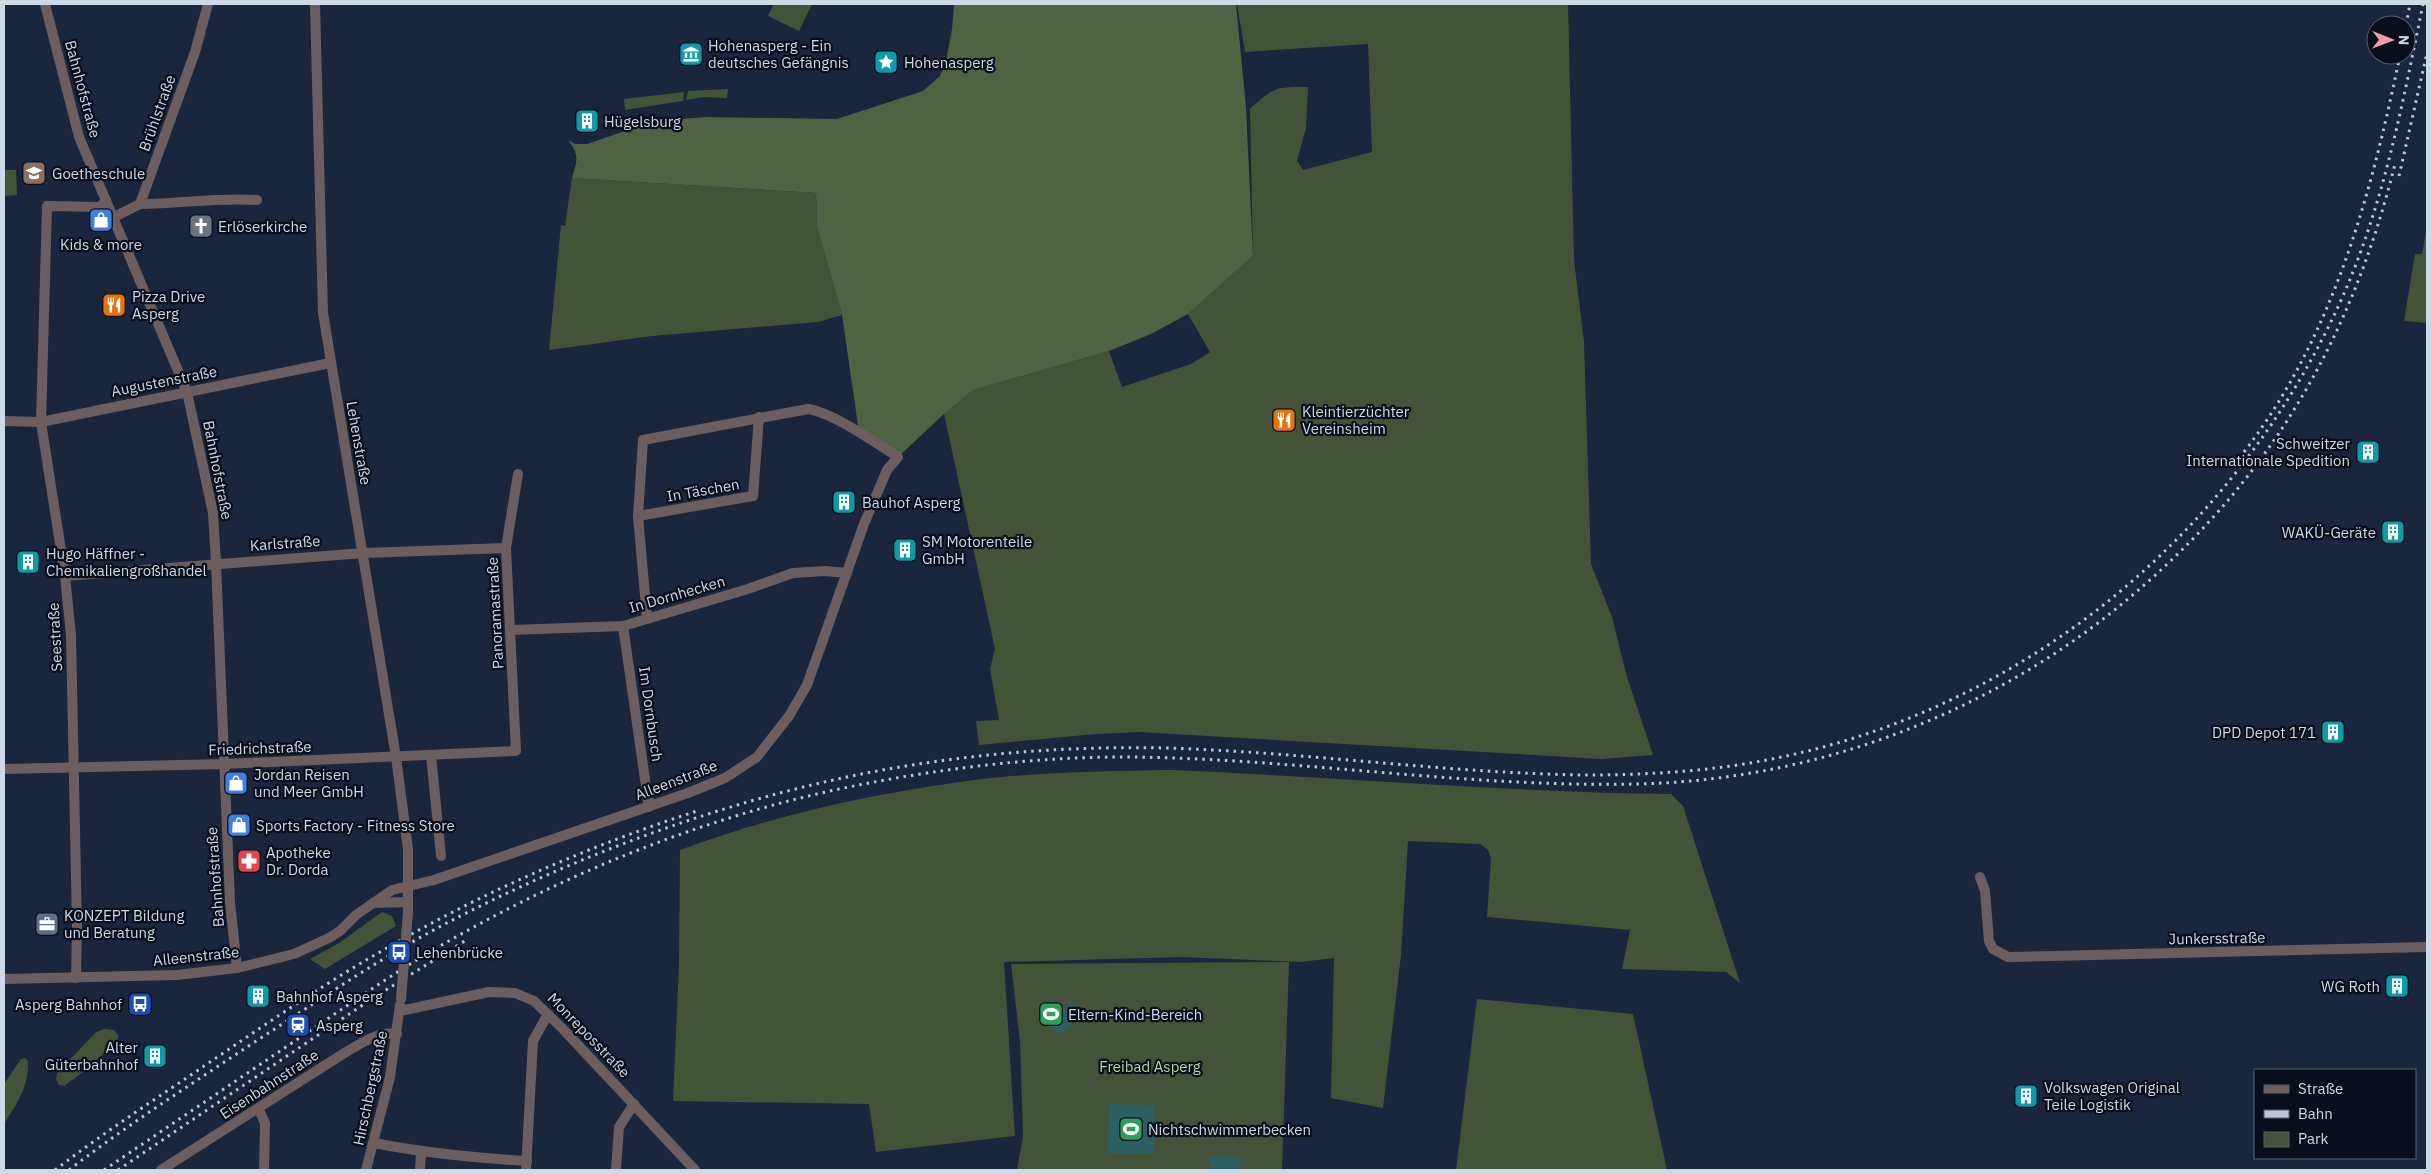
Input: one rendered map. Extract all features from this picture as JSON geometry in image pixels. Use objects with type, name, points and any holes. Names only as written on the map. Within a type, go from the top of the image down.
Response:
[{"type":"street","name":"Bahnhofstraße","points":[[45,4],[79,137],[187,392],[212,513],[216,564],[230,902],[237,968]]},
{"type":"street","name":"Brühlstraße","points":[[140,204],[197,45],[208,4]]},
{"type":"street","name":"Lehenstraße","points":[[314,4],[323,313],[330,363],[364,553],[396,757],[408,850],[408,884]]},
{"type":"street","points":[[114,217],[140,204],[178,204],[231,199],[257,200]]},
{"type":"street","name":"Seestraße","points":[[76,978],[77,927],[71,635],[65,576],[40,422],[47,206],[100,207],[106,200]]},
{"type":"street","name":"Augustenstraße","points":[[4,421],[40,422],[330,363]]},
{"type":"street","name":"Alleenstraße","points":[[4,979],[170,975],[237,968],[294,954],[340,931],[356,915],[392,890],[408,884],[434,880],[649,807],[725,778],[757,757],[789,716],[807,684],[864,524],[887,470],[898,457],[859,432],[813,410],[800,408],[759,417]]},
{"type":"street","points":[[647,618],[638,516],[643,440],[759,417]]},
{"type":"street","name":"In Täschen","points":[[638,516],[753,496],[759,417]]},
{"type":"street","name":"Panoramastraße","points":[[516,752],[506,548],[518,474]]},
{"type":"street","name":"Karlstraße","points":[[65,576],[364,553],[506,548]]},
{"type":"street","name":"In Dornhecken","points":[[511,630],[623,626],[748,589],[793,573],[825,571],[847,573]]},
{"type":"street","name":"Im Dornbusch","points":[[623,626],[649,807]]},
{"type":"street","name":"Friedrichstraße","points":[[4,769],[224,764],[516,752]]},
{"type":"street","points":[[431,755],[441,856]]},
{"type":"street","name":"Junkersstraße","points":[[1980,877],[1985,892],[1989,941],[1998,953],[2008,957],[2427,947]]},
{"type":"street","points":[[400,1011],[408,884]]},
{"type":"street","points":[[373,902],[408,906]]},
{"type":"street","name":"Monreposstraße","points":[[400,1011],[498,992],[515,993],[534,1001],[695,1170]]},
{"type":"street","name":"Hirschbergstraße","points":[[366,1170],[390,1077],[400,1011]]},
{"type":"street","points":[[374,1143],[421,1152],[527,1165],[534,1041],[548,1014]]},
{"type":"street","name":"Eisenbahnstraße","points":[[161,1170],[259,1110],[346,1052],[377,1035],[387,1032],[397,1034]]},
{"type":"street","points":[[616,1170],[619,1127],[634,1104]]},
{"type":"street","points":[[259,1110],[265,1123],[264,1170]]},
{"type":"street","points":[[420,1170],[421,1152]]},
{"type":"green space","points":[[774,4],[812,4],[799,31],[768,16]]},
{"type":"green space","points":[[1237,4],[1568,4],[1574,260],[1584,342],[1591,564],[1612,617],[1627,677],[1653,755],[1601,759],[1139,732],[979,745],[976,721],[999,720],[990,669],[995,649],[944,414],[973,390],[1109,351],[1122,387],[1191,364],[1210,352],[1188,314],[1253,256],[1250,109],[1270,92],[1288,87],[1308,87],[1306,128],[1297,161],[1303,170],[1372,152],[1368,44],[1245,52]]},
{"type":"green space","points":[[728,89],[727,98],[705,97],[686,100],[688,91]]},
{"type":"green space","points":[[684,92],[683,101],[625,110],[624,99]]},
{"type":"green space","points":[[4,170],[16,170],[17,195],[4,196]]},
{"type":"green space","points":[[572,178],[816,193],[817,227],[842,315],[818,322],[652,336],[549,350],[561,225],[565,226]]},
{"type":"green space","points":[[2427,226],[2427,323],[2404,321],[2415,254],[2422,254]]},
{"type":"green space","points":[[1172,770],[1483,787],[1671,794],[1683,806],[1740,983],[1726,972],[1622,969],[1630,930],[1487,917],[1491,858],[1488,850],[1480,844],[1408,841],[1401,955],[1383,1108],[1331,1098],[1334,958],[1300,962],[1182,957],[1004,962],[1015,1136],[876,1152],[869,1104],[673,1101],[679,964],[680,850],[791,815],[943,784],[1029,775]]},
{"type":"green space","points":[[382,912],[392,916],[396,926],[325,969],[310,959],[339,943]]},
{"type":"green space","name":"Freibad Asperg","points":[[1289,962],[1282,1170],[1017,1170],[1023,1136],[1020,1041],[1011,964]]},
{"type":"green space","points":[[1477,999],[1633,1014],[1667,1170],[1456,1170]]},
{"type":"green space","points":[[105,1029],[114,1030],[118,1035],[118,1041],[83,1072],[64,1086],[59,1085],[56,1080],[57,1073],[96,1032]]},
{"type":"green space","points":[[25,1058],[28,1061],[28,1070],[24,1087],[18,1102],[4,1124],[4,1084],[21,1059]]},
{"type":"shaded area","points":[[954,4],[1236,4],[1246,108],[1253,256],[1188,314],[1151,334],[1109,351],[973,390],[898,457],[859,432],[842,315],[817,227],[816,193],[572,178],[576,154],[568,140],[575,144],[587,144],[665,120],[706,117],[837,119],[923,91],[940,76],[946,61]]},
{"type":"shaded area","name":"Eltern-Kind-Bereich","points":[[1053,998],[1061,1016],[1069,1001],[1076,1007],[1080,1017],[1080,1020],[1073,1020],[1072,1025],[1065,1032],[1054,1032],[1047,1023],[1042,1025],[1041,1017],[1043,1010],[1046,1003]]},
{"type":"shaded area","name":"Nichtschwimmerbecken","points":[[1109,1104],[1155,1105],[1154,1154],[1108,1153]]},
{"type":"shaded area","points":[[1209,1156],[1241,1157],[1240,1170],[1209,1170]]},
{"type":"railway","points":[[2408,15],[2410,4]]},
{"type":"railway","points":[[69,1170],[135,1122],[247,1047],[368,968],[443,925],[553,872],[610,849],[669,827],[788,791],[847,777],[938,761],[1036,751],[1100,748],[1217,750],[1532,773],[1584,775],[1649,774],[1756,762],[1850,739],[1939,705],[2024,661],[2102,606],[2173,543],[2236,472],[2291,394],[2337,309],[2353,273],[2366,235],[2389,159],[2423,4]]},
{"type":"railway","points":[[2399,176],[2427,53]]},
{"type":"railway","points":[[2244,452],[2275,407],[2302,361],[2325,313],[2361,212],[2376,160],[2398,65]]},
{"type":"railway","points":[[104,1170],[387,979],[481,923],[534,896],[642,848],[754,810],[811,795],[901,777],[964,768],[1028,761],[1093,757],[1253,762],[1509,782],[1637,784],[1706,779],[1775,769],[1842,752],[1907,730],[1971,702],[2031,668],[2089,630],[2143,586],[2190,542],[2232,495],[2270,446],[2303,395],[2332,341],[2378,226],[2395,164]]},
{"type":"railway","points":[[55,1170],[113,1128],[280,1015],[347,971],[394,944],[467,905],[542,870],[619,838],[697,811]]},
{"type":"railway","points":[[118,1170],[373,998],[468,939]]},
{"type":"place","name":"Hohenasperg - Ein deutsches Gefängnis","points":[[691,54]]},
{"type":"place","name":"Hohenasperg","points":[[886,62]]},
{"type":"place","name":"Hügelsburg","points":[[587,121]]},
{"type":"place","name":"Goetheschule","points":[[34,173]]},
{"type":"place","name":"Kids & more","points":[[101,220]]},
{"type":"place","name":"Erlöserkirche","points":[[201,226]]},
{"type":"place","name":"Pizza Drive Asperg","points":[[114,305]]},
{"type":"place","name":"Kleintierzüchter Vereinsheim","points":[[1284,420]]},
{"type":"place","name":"Schweitzer Internationale Spedition","points":[[2368,452]]},
{"type":"place","name":"Bauhof Asperg","points":[[844,502]]},
{"type":"place","name":"WAKÜ-Geräte","points":[[2393,532]]},
{"type":"place","name":"SM Motorenteile GmbH","points":[[905,550]]},
{"type":"place","name":"Hugo Häffner - Chemikaliengroßhandel","points":[[28,562]]},
{"type":"place","name":"DPD Depot 171","points":[[2333,732]]},
{"type":"place","name":"Jordan Reisen und Meer GmbH","points":[[236,783]]},
{"type":"place","name":"Sports Factory - Fitness Store","points":[[239,825]]},
{"type":"place","name":"Apotheke Dr. Dorda","points":[[249,861]]},
{"type":"place","name":"KONZEPT Bildung und Beratung","points":[[47,924]]},
{"type":"place","name":"Lehenbrücke","points":[[399,952]]},
{"type":"place","name":"WG Roth","points":[[2397,986]]},
{"type":"place","name":"Bahnhof Asperg","points":[[258,996]]},
{"type":"place","name":"Asperg Bahnhof","points":[[140,1004]]},
{"type":"place","name":"Eltern-Kind-Bereich","points":[[1051,1014]]},
{"type":"place","name":"Asperg","points":[[298,1025]]},
{"type":"place","name":"Alter Güterbahnhof","points":[[155,1056]]},
{"type":"place","name":"Volkswagen Original Teile Logistik","points":[[2026,1096]]},
{"type":"place","name":"Nichtschwimmerbecken","points":[[1131,1129]]}]
